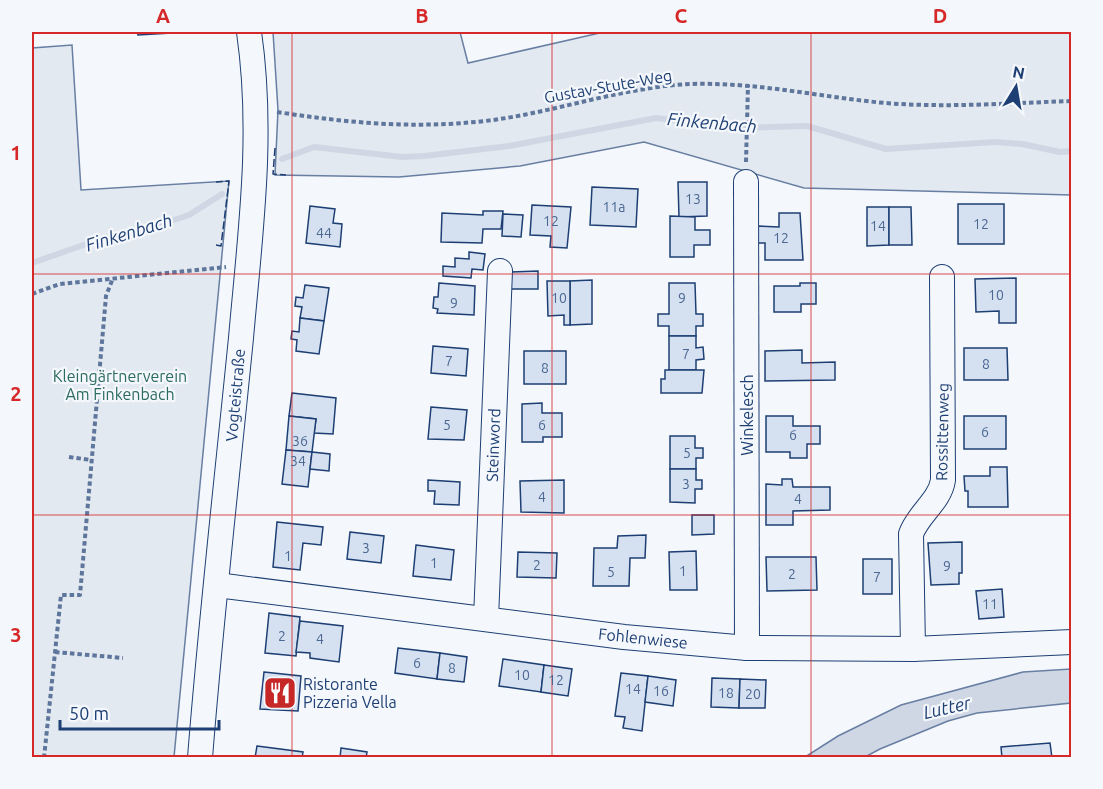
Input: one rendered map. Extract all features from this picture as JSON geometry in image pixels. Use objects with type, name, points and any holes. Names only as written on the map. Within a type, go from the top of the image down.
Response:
[{"type":"street","name":"Vogteistraße","points":[[200,758],[257,146],[257,110],[249,32]]},
{"type":"street","name":"Winkelesch","points":[[746,182],[747,648]]},
{"type":"street","name":"Steinword","points":[[486,619],[500,271]]},
{"type":"street","name":"Rossittenweg","points":[[913,649],[911,534],[914,525],[940,492],[943,480],[942,277]]},
{"type":"street","name":"Fohlenwiese","points":[[217,585],[635,638],[747,648],[913,649],[1071,642]]},
{"type":"path","name":"Gustav-Stute-Weg","points":[[257,110],[371,125],[486,121],[649,89],[690,84],[748,85],[886,103],[950,105],[1071,101]]},
{"type":"path","points":[[747,146],[748,85]]},
{"type":"path","points":[[32,294],[60,284],[218,267],[247,268]]},
{"type":"path","points":[[44,758],[61,595],[81,595],[106,296],[113,278]]},
{"type":"path","points":[[69,457],[91,460]]},
{"type":"path","points":[[55,652],[123,658]]},
{"type":"green space","points":[[273,32],[460,32],[468,63],[604,32],[1071,32],[1071,195],[804,188],[644,142],[520,166],[399,177],[275,175],[278,110]]},
{"type":"green space","name":"Kleingärtnerverein Am Finkenbach","points":[[72,45],[81,190],[229,181],[174,757],[32,757],[32,48]]},
{"type":"water","name":"Lutter","points":[[1071,669],[1071,703],[977,713],[948,721],[865,757],[805,757],[838,736],[901,705],[1023,672]]},
{"type":"building","points":[[137,32],[171,32],[171,33],[138,35]]},
{"type":"building","points":[[678,182],[707,182],[707,216],[679,217]]},
{"type":"building","points":[[592,187],[638,189],[636,227],[590,225]]},
{"type":"building","points":[[958,204],[1004,204],[1004,244],[958,244]]},
{"type":"building","points":[[532,205],[571,207],[567,248],[550,247],[551,236],[530,235]]},
{"type":"building","points":[[310,206],[335,209],[333,223],[342,224],[340,247],[306,243]]},
{"type":"building","points":[[867,207],[889,207],[889,245],[867,246]]},
{"type":"building","points":[[889,207],[911,207],[912,245],[889,245]]},
{"type":"building","points":[[483,211],[503,211],[501,229],[483,229],[482,243],[441,242],[442,213],[483,215]]},
{"type":"building","points":[[779,213],[800,213],[803,260],[765,260],[765,243],[758,243],[758,226],[779,227]]},
{"type":"building","points":[[503,214],[523,215],[521,237],[502,236]]},
{"type":"building","points":[[670,216],[695,217],[695,230],[710,230],[710,245],[694,245],[694,257],[670,257]]},
{"type":"building","points":[[469,252],[485,254],[483,270],[472,269],[471,278],[443,276],[443,266],[455,267],[455,258],[469,259]]},
{"type":"building","points":[[538,271],[538,289],[511,289],[511,272]]},
{"type":"building","points":[[1016,278],[1016,323],[999,323],[999,311],[976,312],[975,279]]},
{"type":"building","points":[[592,280],[592,324],[570,325],[570,281]]},
{"type":"building","points":[[547,281],[570,281],[570,325],[564,325],[564,315],[548,316]]},
{"type":"building","points":[[439,283],[475,286],[474,315],[437,313],[438,309],[433,308],[434,297],[438,297]]},
{"type":"building","points":[[669,283],[695,283],[696,314],[703,314],[703,326],[696,326],[696,336],[669,336],[669,326],[658,326],[658,314],[669,314]]},
{"type":"building","points":[[800,283],[816,283],[816,304],[801,304],[801,312],[774,312],[774,286],[800,286]]},
{"type":"building","points":[[305,285],[329,288],[324,321],[300,318],[302,307],[295,306],[296,297],[303,298]]},
{"type":"building","points":[[300,318],[324,321],[319,354],[296,351],[297,340],[291,339],[292,331],[299,332]]},
{"type":"building","points":[[669,336],[696,336],[696,348],[703,347],[704,359],[696,360],[696,370],[669,370]]},
{"type":"building","points":[[433,346],[468,349],[466,376],[431,373]]},
{"type":"building","points":[[964,348],[1007,348],[1008,380],[964,380]]},
{"type":"building","points":[[802,350],[802,363],[835,362],[835,380],[765,381],[765,351]]},
{"type":"building","points":[[524,351],[566,351],[566,384],[524,384]]},
{"type":"building","points":[[665,370],[704,370],[702,393],[661,393],[661,379],[665,379]]},
{"type":"building","points":[[292,393],[336,398],[333,434],[314,433],[316,419],[289,416]]},
{"type":"building","points":[[542,403],[542,413],[562,413],[562,437],[543,437],[543,442],[522,442],[522,404]]},
{"type":"building","points":[[431,407],[467,410],[464,440],[428,439]]},
{"type":"building","points":[[289,416],[316,419],[312,452],[286,450]]},
{"type":"building","points":[[766,416],[793,416],[793,426],[820,426],[820,444],[807,444],[807,458],[790,458],[790,452],[766,452]]},
{"type":"building","points":[[964,416],[1006,416],[1006,449],[964,449]]},
{"type":"building","points":[[670,436],[695,436],[695,448],[703,448],[703,458],[696,458],[696,469],[670,469]]},
{"type":"building","points":[[286,450],[312,452],[308,487],[282,484]]},
{"type":"building","points":[[312,452],[330,454],[329,471],[310,469]]},
{"type":"building","points":[[990,467],[1007,467],[1008,507],[968,507],[968,491],[965,491],[964,476],[990,476]]},
{"type":"building","points":[[670,469],[696,469],[696,480],[702,480],[702,489],[695,489],[695,503],[670,502]]},
{"type":"building","points":[[782,479],[792,479],[793,487],[830,487],[830,510],[793,511],[793,525],[766,525],[766,484],[782,485]]},
{"type":"building","points":[[428,480],[460,482],[459,505],[434,504],[435,491],[428,491]]},
{"type":"building","points":[[564,480],[564,513],[521,512],[520,481]]},
{"type":"building","points":[[692,515],[714,515],[714,534],[692,535]]},
{"type":"building","points":[[277,522],[323,527],[321,545],[303,543],[300,570],[273,567]]},
{"type":"building","points":[[350,532],[384,536],[381,563],[347,559]]},
{"type":"building","points":[[646,535],[645,558],[630,558],[629,586],[593,586],[594,548],[617,548],[618,536]]},
{"type":"building","points":[[962,542],[962,573],[959,573],[959,584],[931,585],[928,543]]},
{"type":"building","points":[[416,545],[454,550],[451,580],[413,576]]},
{"type":"building","points":[[696,551],[697,590],[670,590],[669,552]]},
{"type":"building","points":[[518,552],[557,553],[556,578],[517,577]]},
{"type":"building","points":[[766,557],[816,557],[817,590],[767,591]]},
{"type":"building","points":[[863,559],[892,559],[892,594],[863,594]]},
{"type":"building","points":[[1002,589],[1004,617],[979,619],[976,591]]},
{"type":"building","points":[[269,613],[300,617],[296,656],[265,653]]},
{"type":"building","points":[[300,621],[343,626],[339,662],[310,658],[310,653],[296,652]]},
{"type":"building","points":[[398,648],[440,653],[437,679],[395,673]]},
{"type":"building","points":[[440,653],[467,657],[464,682],[437,679]]},
{"type":"building","points":[[503,659],[544,665],[541,692],[499,686]]},
{"type":"building","points":[[544,665],[572,669],[568,696],[541,692]]},
{"type":"building","points":[[264,672],[301,676],[298,711],[260,709]]},
{"type":"building","points":[[621,673],[648,676],[642,731],[623,728],[625,717],[615,716]]},
{"type":"building","points":[[648,676],[676,680],[673,706],[645,702]]},
{"type":"building","points":[[712,678],[740,679],[739,708],[711,707]]},
{"type":"building","points":[[740,679],[766,680],[765,708],[739,708]]},
{"type":"building","points":[[1050,743],[1052,758],[1002,758],[1001,747]]},
{"type":"building","points":[[257,746],[303,752],[302,758],[255,758]]},
{"type":"building","points":[[341,748],[367,752],[366,758],[340,758]]},
{"type":"waterway","name":"Finkenbach","points":[[282,159],[314,147],[402,157],[424,156],[509,146],[656,118],[735,128],[807,126],[886,149],[995,142],[1022,144],[1060,152],[1072,151]]},
{"type":"waterway","name":"Finkenbach","points":[[32,263],[92,242],[144,230],[189,215],[222,194]]},
{"type":"fence","points":[[275,148],[273,174],[286,175]]},
{"type":"fence","points":[[216,182],[229,181],[221,246],[216,245]]},
{"type":"place","name":"Ristorante Pizzeria Vella","points":[[280,693]]}]
